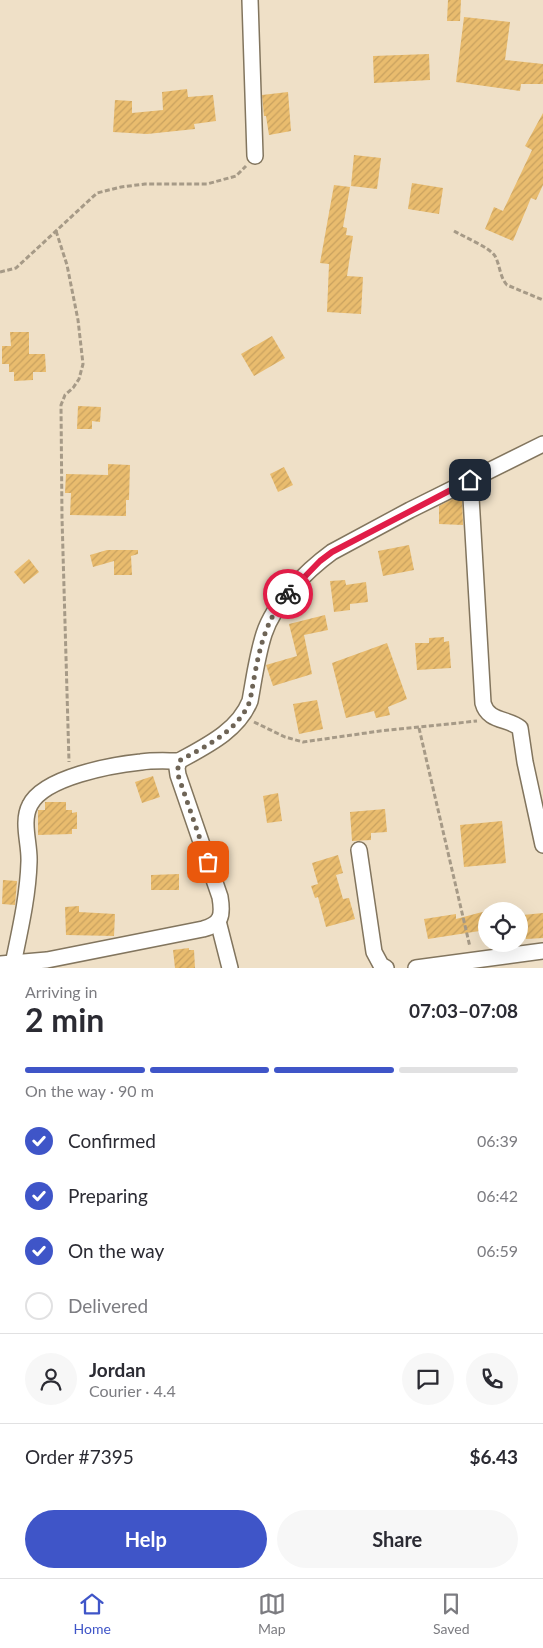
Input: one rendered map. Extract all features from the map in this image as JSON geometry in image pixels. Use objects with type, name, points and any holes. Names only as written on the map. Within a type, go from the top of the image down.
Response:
[{"type":"street","points":[[250,0],[255,156]]},
{"type":"street","points":[[179,761],[178,775],[220,898],[222,912],[218,921],[212,927],[194,931],[47,960],[7,964],[24,910],[29,861],[26,830],[30,805],[36,795],[49,786],[103,769],[142,762],[179,761],[226,732],[242,717],[250,701],[264,632],[271,618],[286,596],[320,561],[332,552],[543,444]]},
{"type":"street","points":[[470,480],[483,703],[486,711],[496,718],[520,728],[526,771],[543,845]]},
{"type":"street","points":[[359,850],[374,952],[381,965],[386,968]]},
{"type":"street","points":[[218,921],[230,968]]},
{"type":"street","points":[[416,968],[543,951]]},
{"type":"path","points":[[0,272],[16,268],[97,193],[145,184],[207,184],[236,176],[255,156]]},
{"type":"path","points":[[56,231],[66,265],[78,320],[83,364],[79,380],[65,395],[61,406],[66,700],[70,778]]},
{"type":"path","points":[[454,231],[492,253],[498,262],[504,283],[543,300]]},
{"type":"path","points":[[242,717],[285,737],[303,742],[496,718]]},
{"type":"path","points":[[419,728],[473,960]]},
{"type":"building","points":[[448,0],[461,0],[460,21],[447,21]]},
{"type":"building","points":[[464,17],[510,22],[505,60],[543,64],[543,84],[521,84],[520,91],[456,82]]},
{"type":"building","points":[[429,54],[430,80],[374,83],[373,56]]},
{"type":"building","points":[[187,89],[188,97],[213,95],[216,121],[194,124],[195,129],[147,134],[113,132],[115,100],[132,101],[132,113],[163,110],[162,92]]},
{"type":"building","points":[[288,92],[291,131],[269,135],[266,116],[264,116],[262,95]]},
{"type":"building","points":[[543,113],[543,185],[536,200],[531,198],[513,241],[485,229],[494,207],[503,211],[532,150],[525,146]]},
{"type":"building","points":[[354,155],[381,158],[377,189],[351,186]]},
{"type":"building","points":[[412,183],[443,188],[439,214],[408,209]]},
{"type":"building","points":[[334,185],[350,187],[343,227],[347,228],[346,235],[353,236],[347,276],[363,277],[361,314],[327,312],[329,264],[320,263]]},
{"type":"building","points":[[10,332],[29,332],[29,354],[45,354],[46,372],[33,372],[33,380],[14,381],[14,372],[9,372],[9,364],[2,364],[2,346],[11,346]]},
{"type":"building","points":[[272,336],[285,358],[254,376],[241,354]]},
{"type":"building","points":[[78,406],[101,407],[100,422],[92,421],[92,429],[77,429]]},
{"type":"building","points":[[108,464],[130,465],[129,500],[126,500],[126,516],[70,515],[71,493],[65,493],[66,474],[108,475]]},
{"type":"building","points":[[284,467],[293,485],[278,492],[270,474]]},
{"type":"building","points":[[456,497],[462,497],[463,525],[439,524],[439,506]]},
{"type":"building","points":[[409,545],[414,570],[383,576],[378,551]]},
{"type":"building","points":[[107,550],[138,550],[138,554],[131,556],[132,575],[114,575],[114,561],[93,567],[90,555]]},
{"type":"building","points":[[29,559],[39,572],[24,584],[14,572]]},
{"type":"building","points":[[345,580],[346,585],[366,582],[368,602],[350,604],[350,610],[334,612],[330,581]]},
{"type":"building","points":[[325,615],[328,630],[304,635],[312,674],[273,686],[266,665],[297,656],[289,624]]},
{"type":"building","points":[[444,637],[444,642],[449,641],[451,668],[417,670],[415,643],[429,643],[429,638]]},
{"type":"building","points":[[387,643],[407,699],[388,707],[390,715],[376,718],[374,711],[346,718],[332,663]]},
{"type":"building","points":[[317,700],[323,729],[299,734],[293,704]]},
{"type":"building","points":[[153,776],[160,797],[142,803],[135,782]]},
{"type":"building","points":[[278,793],[282,821],[267,823],[263,796]]},
{"type":"building","points":[[45,802],[66,802],[66,810],[72,810],[72,813],[77,812],[77,829],[72,829],[72,834],[38,835],[38,810],[45,810]]},
{"type":"building","points":[[385,809],[387,832],[371,833],[371,840],[352,841],[350,812]]},
{"type":"building","points":[[502,821],[506,863],[464,867],[460,825]]},
{"type":"building","points":[[338,855],[343,873],[336,875],[343,899],[349,898],[355,919],[326,927],[318,897],[315,898],[311,886],[318,884],[312,863]]},
{"type":"building","points":[[179,874],[179,890],[151,890],[151,875]]},
{"type":"building","points":[[3,880],[17,881],[15,905],[2,904]]},
{"type":"building","points":[[79,906],[79,912],[115,914],[114,936],[66,935],[65,907]]},
{"type":"building","points":[[478,913],[478,931],[428,939],[424,919],[456,914],[456,919]]},
{"type":"building","points":[[543,913],[543,938],[528,939],[528,914]]},
{"type":"building","points":[[189,948],[189,950],[194,950],[195,968],[175,968],[173,950]]},
{"type":"way so far","points":[[208,862],[178,775],[178,764],[179,761],[226,732],[242,717],[250,701],[264,632],[271,618],[288,594]]},
{"type":"route","points":[[288,594],[320,561],[332,552],[470,480]]}]
